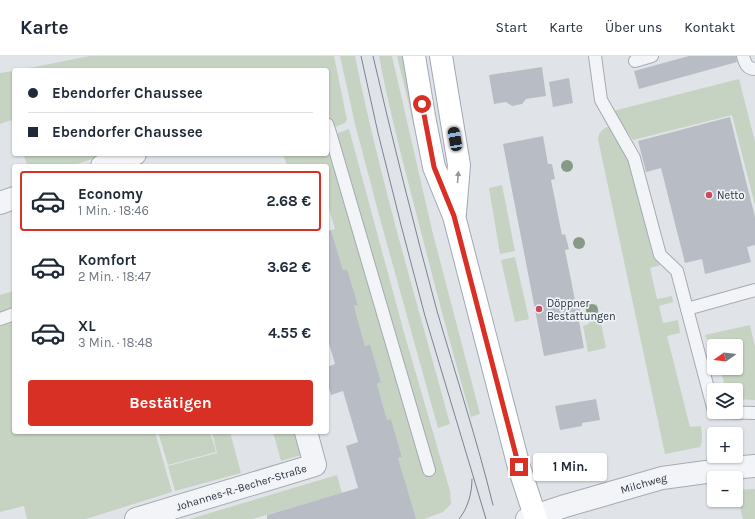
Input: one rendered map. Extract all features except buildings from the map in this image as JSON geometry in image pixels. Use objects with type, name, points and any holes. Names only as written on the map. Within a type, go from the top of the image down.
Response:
[{"type":"main road","points":[[414,56],[434,167],[454,216],[533,518]]},
{"type":"main road","points":[[441,56],[459,165],[454,216]]},
{"type":"street","points":[[108,164],[130,156]]},
{"type":"street","points":[[0,203],[12,199]]},
{"type":"street","name":"Johannes-R.-Becher-Straße","points":[[136,519],[315,464],[307,434]]},
{"type":"street","name":"Milchweg","points":[[533,518],[662,478],[755,466]]},
{"type":"lane","points":[[595,56],[601,100],[634,158],[660,255],[677,271],[707,385]]},
{"type":"lane","points":[[635,61],[652,56]]},
{"type":"lane","points":[[744,56],[747,66],[755,69]]},
{"type":"lane","points":[[329,131],[429,470]]},
{"type":"lane","points":[[687,309],[755,290]]},
{"type":"lane","points":[[0,319],[12,315]]},
{"type":"lane","points":[[743,412],[755,413]]},
{"type":"green space","points":[[90,56],[334,56],[347,120],[345,123],[335,127],[329,115],[329,68],[29,68]]},
{"type":"green space","points":[[340,56],[355,56],[387,195],[450,424],[438,428],[355,124]]},
{"type":"green space","points":[[379,56],[392,56],[432,230],[480,414],[471,417],[390,109]]},
{"type":"green space","points":[[397,56],[404,56],[418,142]]},
{"type":"green space","points":[[12,71],[12,122],[11,120],[0,124],[0,73]]},
{"type":"green space","points":[[739,79],[755,142],[755,205],[732,115],[633,140],[613,111]]},
{"type":"green space","points":[[607,127],[612,128],[630,157],[652,253],[661,265],[650,268],[657,299],[672,296],[673,302],[659,306],[663,323],[678,320],[680,333],[667,336],[690,427],[701,426],[702,439],[700,447],[665,454],[598,139],[603,129]]},
{"type":"green space","points":[[349,129],[403,329],[450,491],[451,504],[443,512],[424,519],[416,519],[372,488],[404,479],[398,458],[402,457],[391,419],[387,420],[377,384],[381,382],[370,344],[365,346],[354,306],[358,305],[347,269],[343,270],[331,230],[335,229],[329,209],[329,164],[286,164],[284,156],[329,156],[329,136]]},
{"type":"green space","points":[[24,156],[101,156],[78,164],[27,164]]},
{"type":"green space","points":[[502,185],[515,251],[500,254],[489,188]]},
{"type":"green space","points":[[515,257],[529,319],[515,322],[501,260]]},
{"type":"green space","points":[[12,292],[12,434],[156,434],[172,492],[86,519],[27,519],[24,506],[0,512],[0,295]]},
{"type":"green space","points":[[597,304],[606,348],[588,352],[583,326],[589,324],[585,306]]},
{"type":"green space","points":[[750,325],[755,347],[755,400],[743,399],[743,383],[724,383],[722,375],[743,375],[743,339],[707,339],[705,335]]},
{"type":"green space","points":[[159,434],[211,434],[216,452],[168,465]]},
{"type":"green space","points":[[212,434],[231,434],[241,473],[175,491],[168,466],[217,453]]},
{"type":"green space","points":[[274,434],[295,434],[301,455],[281,461]]},
{"type":"green space","points":[[337,475],[342,493],[252,519],[190,519]]},
{"type":"green space","points":[[755,489],[755,519],[743,519],[740,507],[743,507],[743,490]]},
{"type":"tram line","points":[[361,56],[378,133],[425,316],[486,519]]},
{"type":"tram line","points":[[373,56],[428,279],[493,505]]},
{"type":"tram line","points":[[459,519],[469,500],[472,479]]},
{"type":"place","name":"Netto","points":[[709,195]]},
{"type":"place","name":"Döppner Bestattungen","points":[[539,309]]},
{"type":"route","points":[[422,104],[434,167],[454,216],[519,467]]}]
